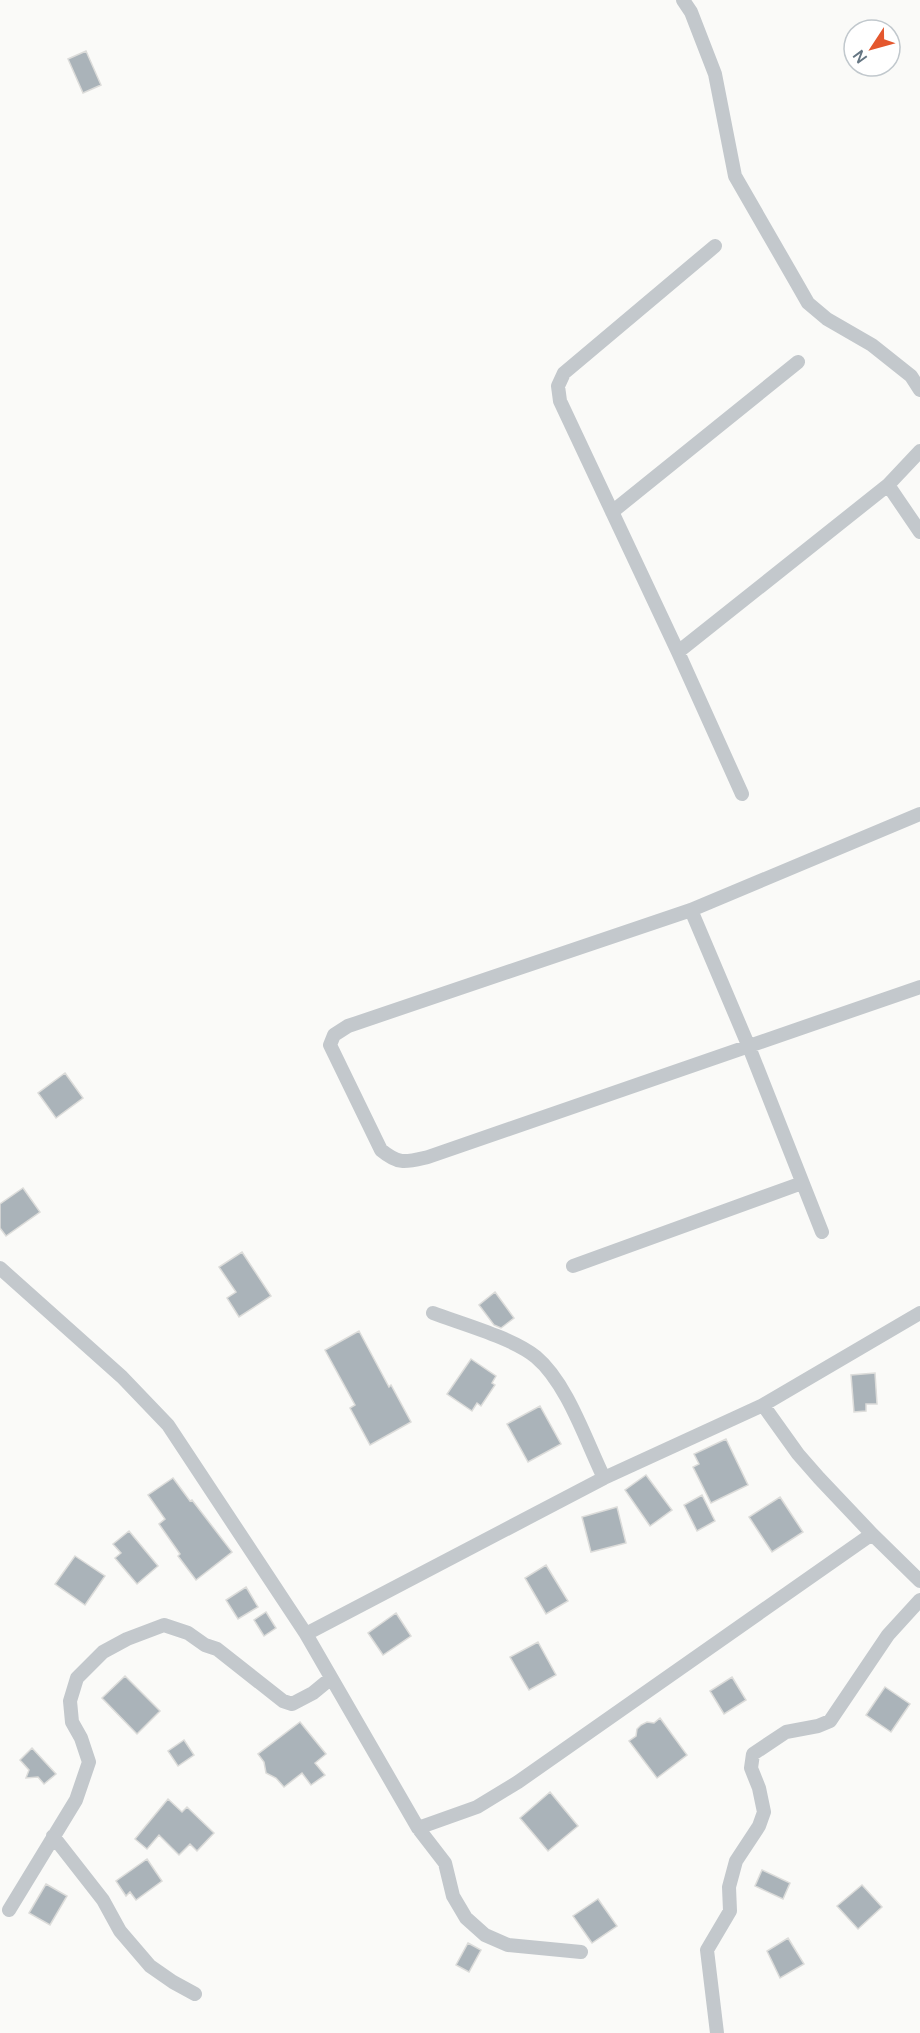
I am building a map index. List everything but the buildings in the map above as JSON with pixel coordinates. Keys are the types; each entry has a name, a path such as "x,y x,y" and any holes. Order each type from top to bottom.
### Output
{"street":[{"path":"683,0 691,12 716,74 735,176 808,303 821,314 872,345 911,376 920,390"},
{"path":"715,246 564,373 558,386 560,401 742,794"},
{"path":"612,512 798,362"},
{"path":"678,652 888,485 920,451"},
{"path":"888,485 920,531"},
{"path":"920,814 691,910 348,1026 334,1035 330,1046 381,1150 392,1159 403,1162 428,1157 920,987"},
{"path":"691,910 749,1047 822,1232"},
{"path":"573,1266 802,1183"},
{"path":"0,1268 122,1377 168,1425 306,1634 418,1828 445,1863 453,1896 466,1918 484,1935 508,1945 581,1952"},
{"path":"433,1313 518,1345 536,1357 562,1389 604,1478"},
{"path":"306,1634 604,1478 763,1405 920,1313"},
{"path":"763,1405 798,1454 872,1534 920,1581"},
{"path":"418,1828 477,1807 518,1782 872,1534"},
{"path":"717,2033 707,1950 730,1911 729,1887 736,1861 759,1826 764,1812 759,1788 751,1768 753,1754 786,1732 830,1720 888,1635 920,1600"},
{"path":"9,1910 76,1800 89,1762 81,1738 72,1722 70,1701 77,1678 103,1652 127,1639 164,1625 188,1633 217,1649 283,1701 292,1704 313,1692 330,1678"},
{"path":"53,1836 103,1900 120,1931 150,1966 172,1982 195,1994"}]}
